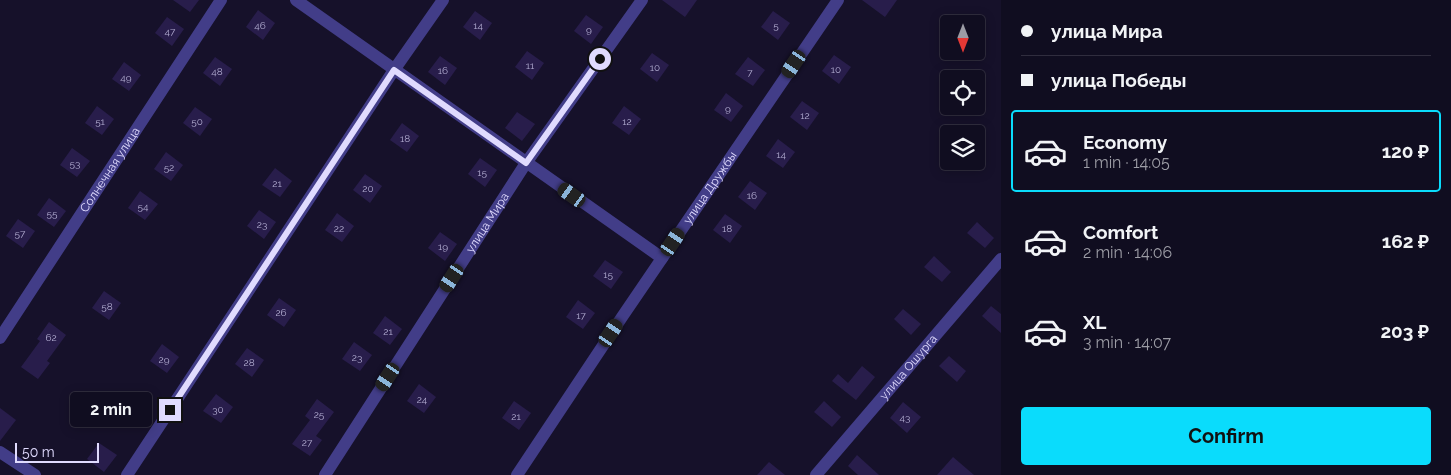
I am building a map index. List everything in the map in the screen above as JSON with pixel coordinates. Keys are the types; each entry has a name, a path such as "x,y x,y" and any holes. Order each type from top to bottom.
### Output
{"street":[{"name":"Солнечная улица","path":"0,338 220,0"},
{"path":"296,0 662,258"},
{"path":"127,475 442,0"},
{"name":"улица Мира","path":"325,475 526,163 642,0"},
{"name":"улица Дружбы","path":"517,475 838,0"},
{"name":"улица Ошурга","path":"816,475 1001,259"},
{"path":"0,452 35,475"}],"building":[{"path":"173,0 199,0 190,12"},
{"path":"662,0 697,0 685,17"},
{"path":"862,0 897,0 885,17"},
{"path":"258,10 275,23 263,40 246,27"},
{"path":"475,11 492,23 480,40 463,27"},
{"path":"773,11 790,23 778,40 761,27"},
{"path":"586,15 603,27 591,44 574,31"},
{"path":"167,17 184,29 172,46 155,33"},
{"path":"527,51 544,63 532,80 515,67"},
{"path":"652,53 669,65 657,82 640,69"},
{"path":"834,55 851,67 839,84 822,71"},
{"path":"440,56 457,68 445,85 428,72"},
{"path":"215,57 232,69 220,86 203,73"},
{"path":"748,57 765,70 753,86 735,74"},
{"path":"124,62 141,75 129,91 112,79"},
{"path":"726,93 743,106 731,122 714,110"},
{"path":"802,101 819,113 807,130 790,117"},
{"path":"97,106 114,119 102,135 85,123"},
{"path":"624,106 641,119 629,135 612,123"},
{"path":"195,107 212,119 200,136 183,123"},
{"path":"517,112 535,124 522,141 505,128"},
{"path":"402,123 419,136 407,152 390,140"},
{"path":"778,139 795,152 783,168 766,156"},
{"path":"72,148 90,161 77,177 60,165"},
{"path":"166,152 183,165 171,181 154,169"},
{"path":"480,158 497,170 485,187 468,174"},
{"path":"275,168 292,181 280,197 262,185"},
{"path":"365,174 382,186 370,203 353,190"},
{"path":"750,181 767,193 755,210 738,197"},
{"path":"140,191 158,204 145,220 128,208"},
{"path":"49,198 66,211 54,227 37,215"},
{"path":"259,210 276,222 264,239 247,226"},
{"path":"337,213 354,226 342,242 325,230"},
{"path":"725,214 742,226 730,243 713,230"},
{"path":"18,219 35,231 23,248 6,236"},
{"path":"977,222 994,238 985,248 967,233"},
{"path":"440,232 457,244 445,261 428,248"},
{"path":"934,256 951,272 942,282 924,267"},
{"path":"605,260 623,272 611,289 593,276"},
{"path":"104,291 121,303 109,320 92,308"},
{"path":"279,298 296,310 284,327 267,315"},
{"path":"578,300 595,313 583,329 566,317"},
{"path":"991,306 1001,314 1001,333 982,316"},
{"path":"903,309 921,324 911,335 894,319"},
{"path":"385,316 402,329 390,345 373,333"},
{"path":"49,322 66,335 47,361 50,363 38,379 21,367 40,341 37,339"},
{"path":"354,342 372,355 360,371 342,359"},
{"path":"162,344 179,357 167,373 150,361"},
{"path":"247,348 264,360 252,377 235,364"},
{"path":"949,356 966,371 957,382 939,366"},
{"path":"862,366 875,377 856,400 832,381 838,374 848,383"},
{"path":"419,384 436,397 424,413 407,401"},
{"path":"216,394 233,407 221,423 203,411"},
{"path":"317,399 334,412 316,436 322,440 310,456 292,444 310,420 305,416"},
{"path":"514,401 531,413 519,430 502,418"},
{"path":"824,401 841,417 832,427 814,412"},
{"path":"903,402 921,417 907,433 890,418"},
{"path":"0,408 16,420 0,441"},
{"path":"99,443 117,455 104,472 87,459"},
{"path":"857,455 879,475 858,475 848,466"},
{"path":"953,457 974,475 937,475"},
{"path":"769,462 785,475 757,475"}],"route":[{"path":"170,410 394,70 526,163 600,59"}]}
